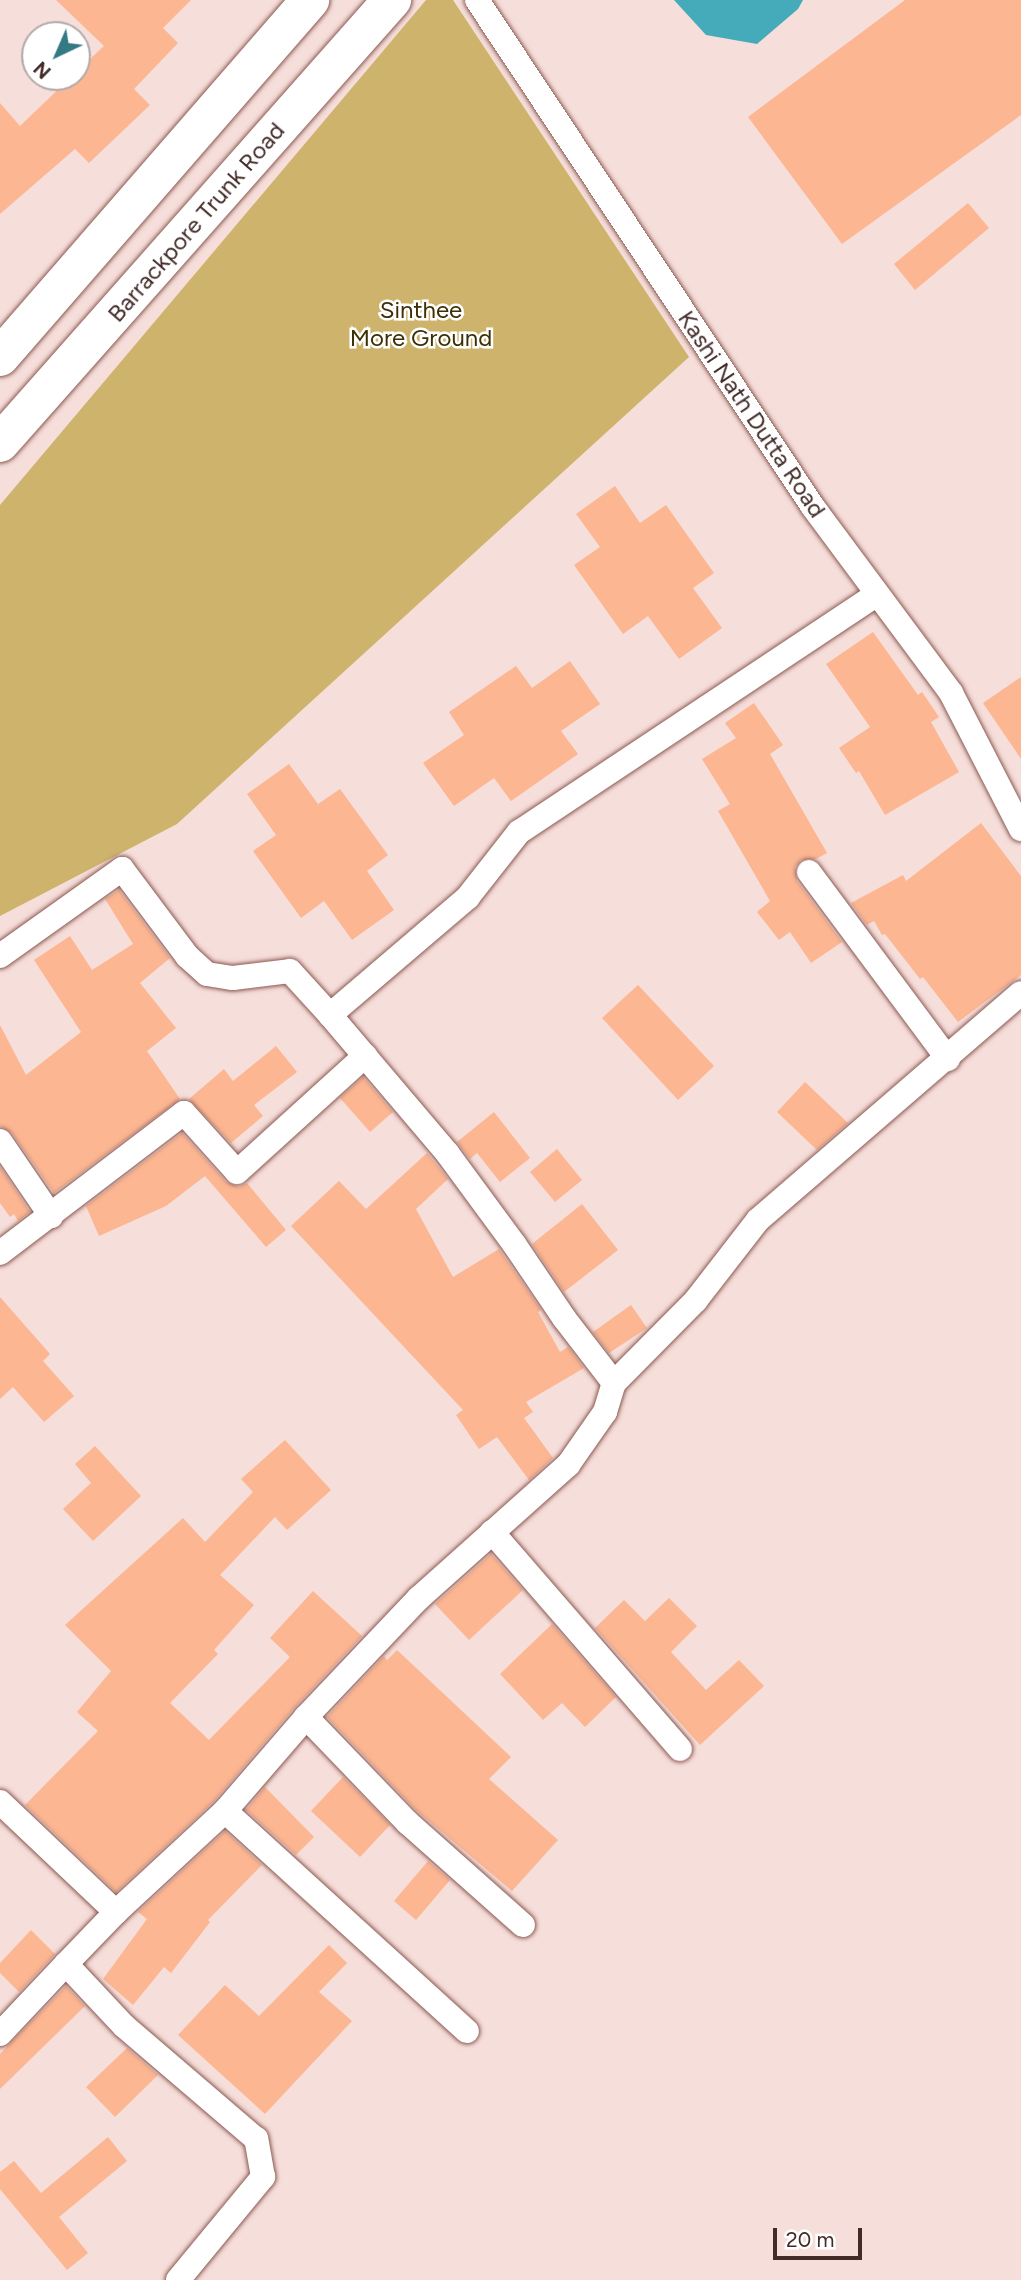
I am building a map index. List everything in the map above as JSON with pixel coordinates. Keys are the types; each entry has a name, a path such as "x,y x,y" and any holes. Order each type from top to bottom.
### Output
{"main road":[{"path":"0,357 310,0"},
{"name":"Barrackpore Trunk Road","path":"0,443 392,0"}],"street":[{"name":"Kashi Nath Dutta Road","path":"477,0 813,507 951,693 1021,829"},
{"path":"330,1014 468,897 519,832 877,594"},
{"path":"0,957 122,869 187,956 208,974 233,978 290,971 330,1014 448,1154 564,1318 614,1383"},
{"path":"809,872 948,1059"},
{"path":"0,2034 116,1912 225,1811 306,1717 419,1598 568,1465 605,1412 614,1383 696,1300 758,1220 948,1059 1021,993"},
{"path":"0,1253 184,1113 237,1172 365,1056"},
{"path":"0,1141 51,1216"},
{"path":"492,1532 680,1749"},
{"path":"306,1717 407,1822 523,1924"},
{"path":"0,1802 116,1912"},
{"path":"225,1811 467,2031"},
{"path":"66,1964 124,2026 256,2139 263,2177 178,2280"}],"green space":[{"name":"Sinthee More Ground","path":"426,0 453,0 689,357 177,824 0,916 0,505"}],"water":[{"path":"674,0 803,0 798,9 757,44 706,35"}],"building":[{"path":"56,0 191,0 163,28 178,43 134,89 150,105 89,163 75,149 0,214 0,103 20,126 56,91 91,91 91,58 104,46 91,34 91,21 78,21"},
{"path":"905,0 1021,0 1021,115 842,244 748,117"},
{"path":"968,203 989,228 915,290 894,264"},
{"path":"615,486 640,523 666,505 714,573 693,588 722,628 679,659 648,616 623,634 574,565 600,547 576,514"},
{"path":"873,632 918,695 922,692 939,717 931,722 959,772 885,815 859,771 856,773 839,748 870,727 826,664"},
{"path":"570,661 600,704 561,731 578,754 511,801 494,778 454,806 423,763 464,735 449,712 516,666 532,688"},
{"path":"1021,677 1021,759 983,703"},
{"path":"754,703 783,745 770,754 827,853 816,859 801,860 795,867 797,881 842,942 811,963 790,932 779,940 757,912 770,901 718,811 730,804 702,759 736,738 725,723"},
{"path":"289,764 318,804 340,789 388,855 367,871 394,910 352,940 324,901 301,918 253,851 276,835 247,794"},
{"path":"981,823 1021,876 1021,975 958,1022 923,977 920,979 885,934 882,935 874,921 867,925 851,903 903,875 906,881"},
{"path":"119,890 170,958 140,983 176,1028 147,1051 180,1099 54,1193 12,1133 0,1126 0,1025 26,1075 81,1032 34,960 70,936 92,970 133,944 105,899"},
{"path":"638,985 714,1066 678,1100 602,1018"},
{"path":"276,1046 297,1072 254,1105 263,1116 231,1143 189,1099 224,1069 233,1081"},
{"path":"363,1077 393,1112 370,1132 340,1098"},
{"path":"805,1082 848,1123 817,1150 777,1112"},
{"path":"494,1112 530,1158 500,1182 477,1153 470,1159 457,1142"},
{"path":"182,1133 226,1182 239,1187 247,1183 286,1230 266,1247 205,1176 166,1206 99,1236 86,1206"},
{"path":"557,1149 582,1180 555,1202 530,1172"},
{"path":"427,1153 448,1179 416,1209 453,1277 499,1249 541,1310 538,1312 560,1352 568,1347 584,1368 526,1402 533,1412 524,1418 553,1458 529,1480 497,1437 479,1449 456,1415 463,1410 291,1226 339,1181 366,1209"},
{"path":"0,1167 30,1212 18,1221 14,1214 10,1217 0,1203"},
{"path":"582,1204 618,1250 564,1292 532,1244"},
{"path":"0,1297 50,1354 43,1361 74,1396 44,1422 13,1387 0,1399"},
{"path":"631,1305 647,1328 609,1353 593,1332"},
{"path":"285,1440 331,1490 287,1530 275,1517 220,1575 254,1605 214,1650 218,1654 170,1703 209,1740 290,1657 270,1638 313,1591 362,1636 295,1707 214,1801 116,1892 25,1805 98,1731 77,1712 111,1671 65,1625 183,1518 205,1542 253,1492 241,1479"},
{"path":"95,1446 141,1496 93,1541 63,1509 91,1483 75,1464"},
{"path":"491,1554 523,1590 469,1640 435,1604"},
{"path":"669,1598 697,1626 671,1652 706,1690 739,1660 764,1686 700,1745 595,1628 624,1600 645,1621"},
{"path":"552,1624 616,1697 585,1727 562,1703 543,1720 500,1674"},
{"path":"397,1650 511,1757 489,1779 558,1840 512,1891 417,1811 327,1717 384,1656 387,1660"},
{"path":"343,1777 390,1825 360,1857 311,1811"},
{"path":"265,1787 314,1837 296,1855 246,1810"},
{"path":"225,1831 262,1865 208,1920 210,1922 171,1973 164,1967 133,2005 103,1979 147,1919 138,1912"},
{"path":"428,1861 450,1880 416,1920 394,1901"},
{"path":"31,1930 55,1954 19,1992 0,1973 0,1963"},
{"path":"329,1945 347,1963 319,1992 352,2021 265,2114 178,2035 225,1985 259,2016"},
{"path":"66,1986 85,2006 0,2089 0,2054"},
{"path":"127,2048 158,2075 115,2117 86,2087"},
{"path":"108,2137 127,2161 59,2217 88,2253 67,2270 0,2189 0,2172 14,2161 41,2193"}]}
